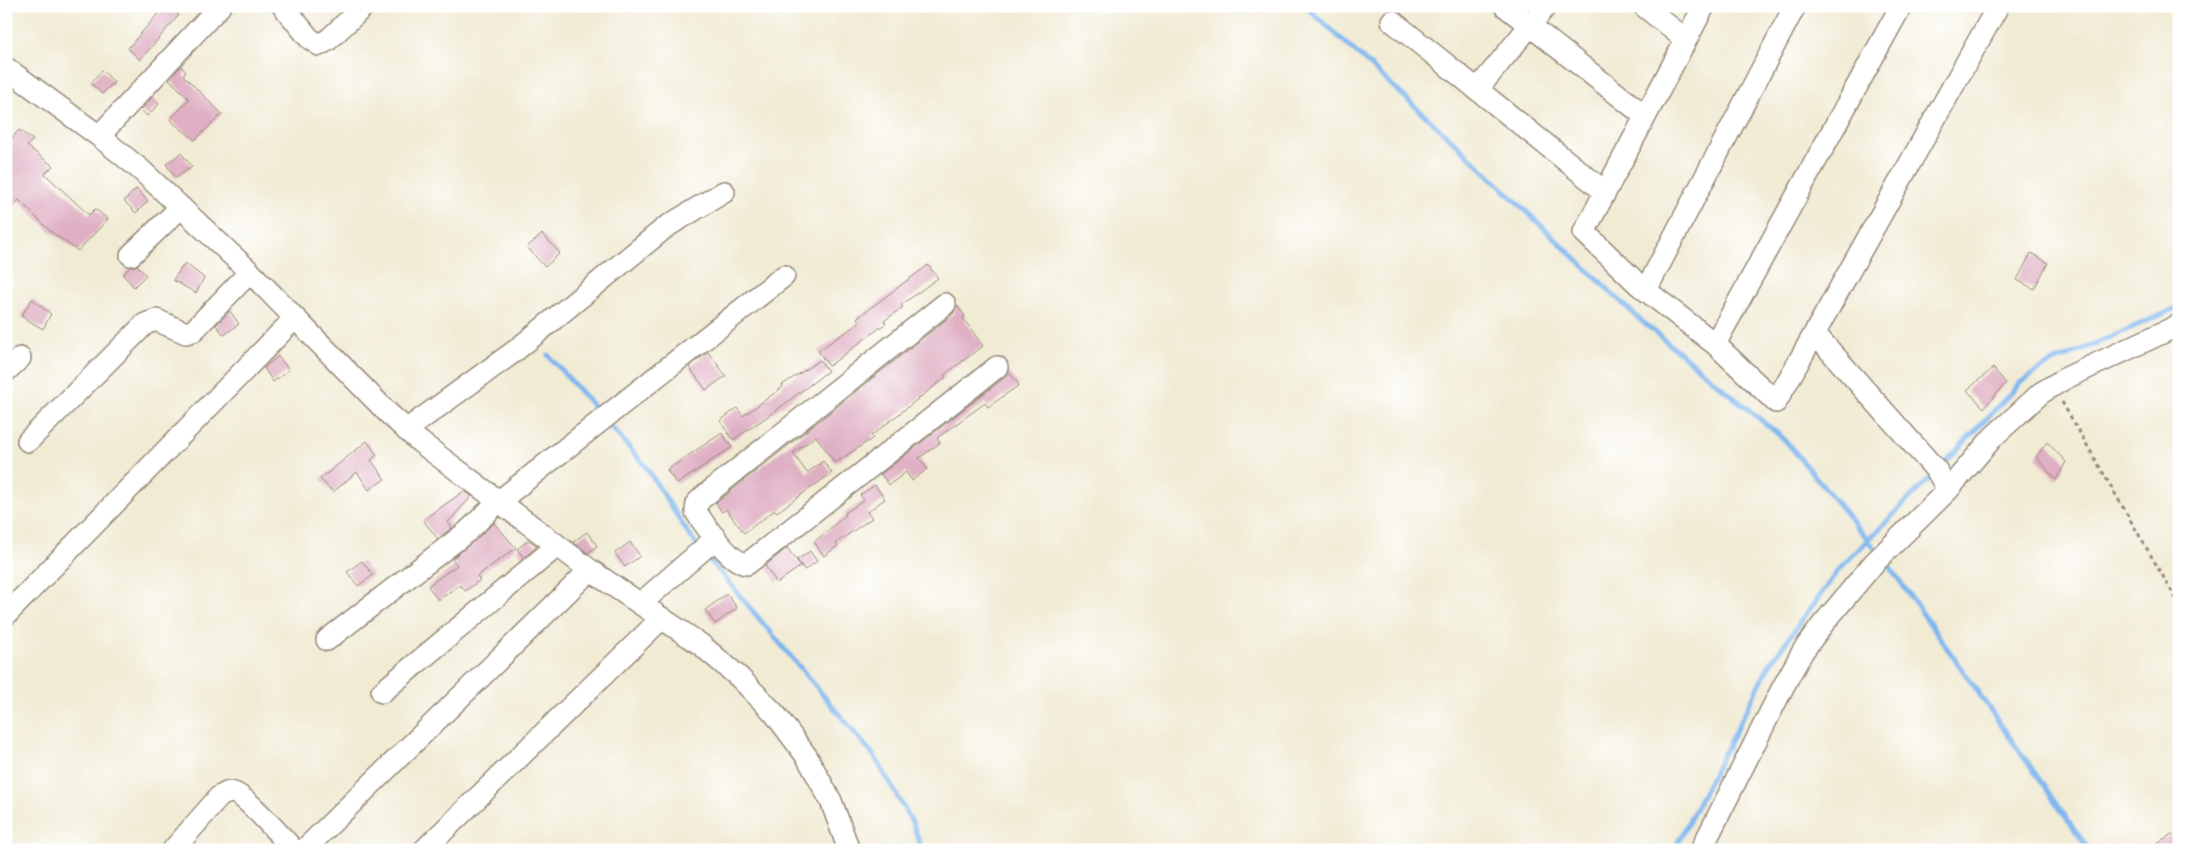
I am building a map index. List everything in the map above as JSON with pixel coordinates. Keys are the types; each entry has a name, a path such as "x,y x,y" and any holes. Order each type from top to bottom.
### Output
{"street":[{"path":"99,136 220,6"},
{"path":"283,6 309,38 319,45 328,40 364,6"},
{"path":"1505,6 1645,116"},
{"path":"1477,90 1546,6"},
{"path":"1644,6 1686,40"},
{"path":"1704,6 1584,232 1646,290 1715,344 1776,402 1816,335 1998,6"},
{"path":"1646,290 1795,6"},
{"path":"1715,344 1901,6"},
{"path":"1392,21 1605,192"},
{"path":"6,68 99,136 181,207 250,272 406,430 557,546 700,644 740,678 775,714 806,757 831,801 849,850"},
{"path":"406,430 515,351 666,227 724,192"},
{"path":"131,255 181,207"},
{"path":"28,441 145,324 156,320 186,333 193,331 250,272"},
{"path":"327,640 468,531 498,502 784,276"},
{"path":"945,304 697,503 696,512 716,538 735,560 747,564 997,367"},
{"path":"6,614 295,318"},
{"path":"1701,850 1783,686 1803,651 1823,624 1881,557 1948,490 1993,437 2019,412 2053,386 2179,325"},
{"path":"1816,335 1937,471 1948,490"},
{"path":"640,604 716,538"},
{"path":"382,692 557,546"},
{"path":"304,850 590,570"},
{"path":"424,850 662,618"},
{"path":"173,850 219,797 226,792 234,792 244,799 294,850"}],"path":[{"path":"2053,386 2179,604"}],"building":[{"path":"165,6 170,6 179,15 140,60 128,48"},
{"path":"181,66 186,72 183,75 222,114 195,140 170,120 189,99 169,79"},
{"path":"102,70 114,82 102,94 91,83"},
{"path":"152,97 159,104 147,116 141,110"},
{"path":"19,130 33,140 27,146 53,166 45,174 89,215 95,209 108,219 78,251 50,231 19,200 6,213 6,144"},
{"path":"181,153 192,167 176,178 166,164"},
{"path":"136,189 148,201 136,213 124,201"},
{"path":"542,234 560,253 545,267 527,247"},
{"path":"2031,253 2048,263 2034,289 2017,280"},
{"path":"185,263 204,278 196,293 173,280"},
{"path":"137,265 146,275 134,287 123,275 130,267"},
{"path":"928,265 938,278 901,305 903,307 884,321 886,323 829,366 818,351 860,322 857,318"},
{"path":"32,299 51,314 43,329 21,316"},
{"path":"957,305 965,316 963,318 983,346 944,375 946,377 871,436 873,438 835,463 816,436 793,453 807,473 823,461 832,473 777,512 775,510 744,533 726,509 722,512 716,503 953,314"},
{"path":"230,311 239,324 224,335 216,325"},
{"path":"708,352 726,376 706,390 689,367"},
{"path":"278,356 289,370 273,382 264,368"},
{"path":"820,360 828,371 733,440 720,421 737,408 743,416 783,387 782,385"},
{"path":"1993,368 2006,383 1984,408 1967,390"},
{"path":"1009,372 1019,385 988,407 985,403 937,438 940,443 919,458 927,469 912,481 906,472 889,485 881,474"},
{"path":"722,433 732,447 677,484 667,470"},
{"path":"367,441 377,455 371,460 385,479 369,490 357,472 333,492 320,479"},
{"path":"2047,442 2066,462 2056,480 2036,457"},
{"path":"875,485 885,499 867,512 872,518 836,543 838,546 824,556 814,542 846,515 845,513 864,500 860,495"},
{"path":"464,491 472,496 448,522 452,528 438,539 423,520"},
{"path":"494,523 516,548 477,576 480,580 465,591 460,585 438,600 428,586 457,565 452,559"},
{"path":"587,532 597,546 588,553 573,542"},
{"path":"529,540 537,546 524,558 517,549"},
{"path":"630,542 640,556 625,567 615,553"},
{"path":"787,548 801,566 777,583 765,566"},
{"path":"810,551 817,561 805,570 797,560"},
{"path":"362,561 373,575 358,586 347,572"},
{"path":"727,594 737,608 715,624 705,610"},
{"path":"2179,830 2179,850 2145,850"}],"waterway":[{"path":"1305,6 1455,143 1638,318 1784,439 1878,552"},
{"path":"1941,467 2021,382 2047,365 2179,307"},
{"path":"548,355 601,415"},
{"path":"607,422 646,467 699,547"},
{"path":"1674,850 1770,664 1839,569 1933,475"},
{"path":"705,554 875,757 913,824 922,850"},
{"path":"1885,560 2089,850"}]}
